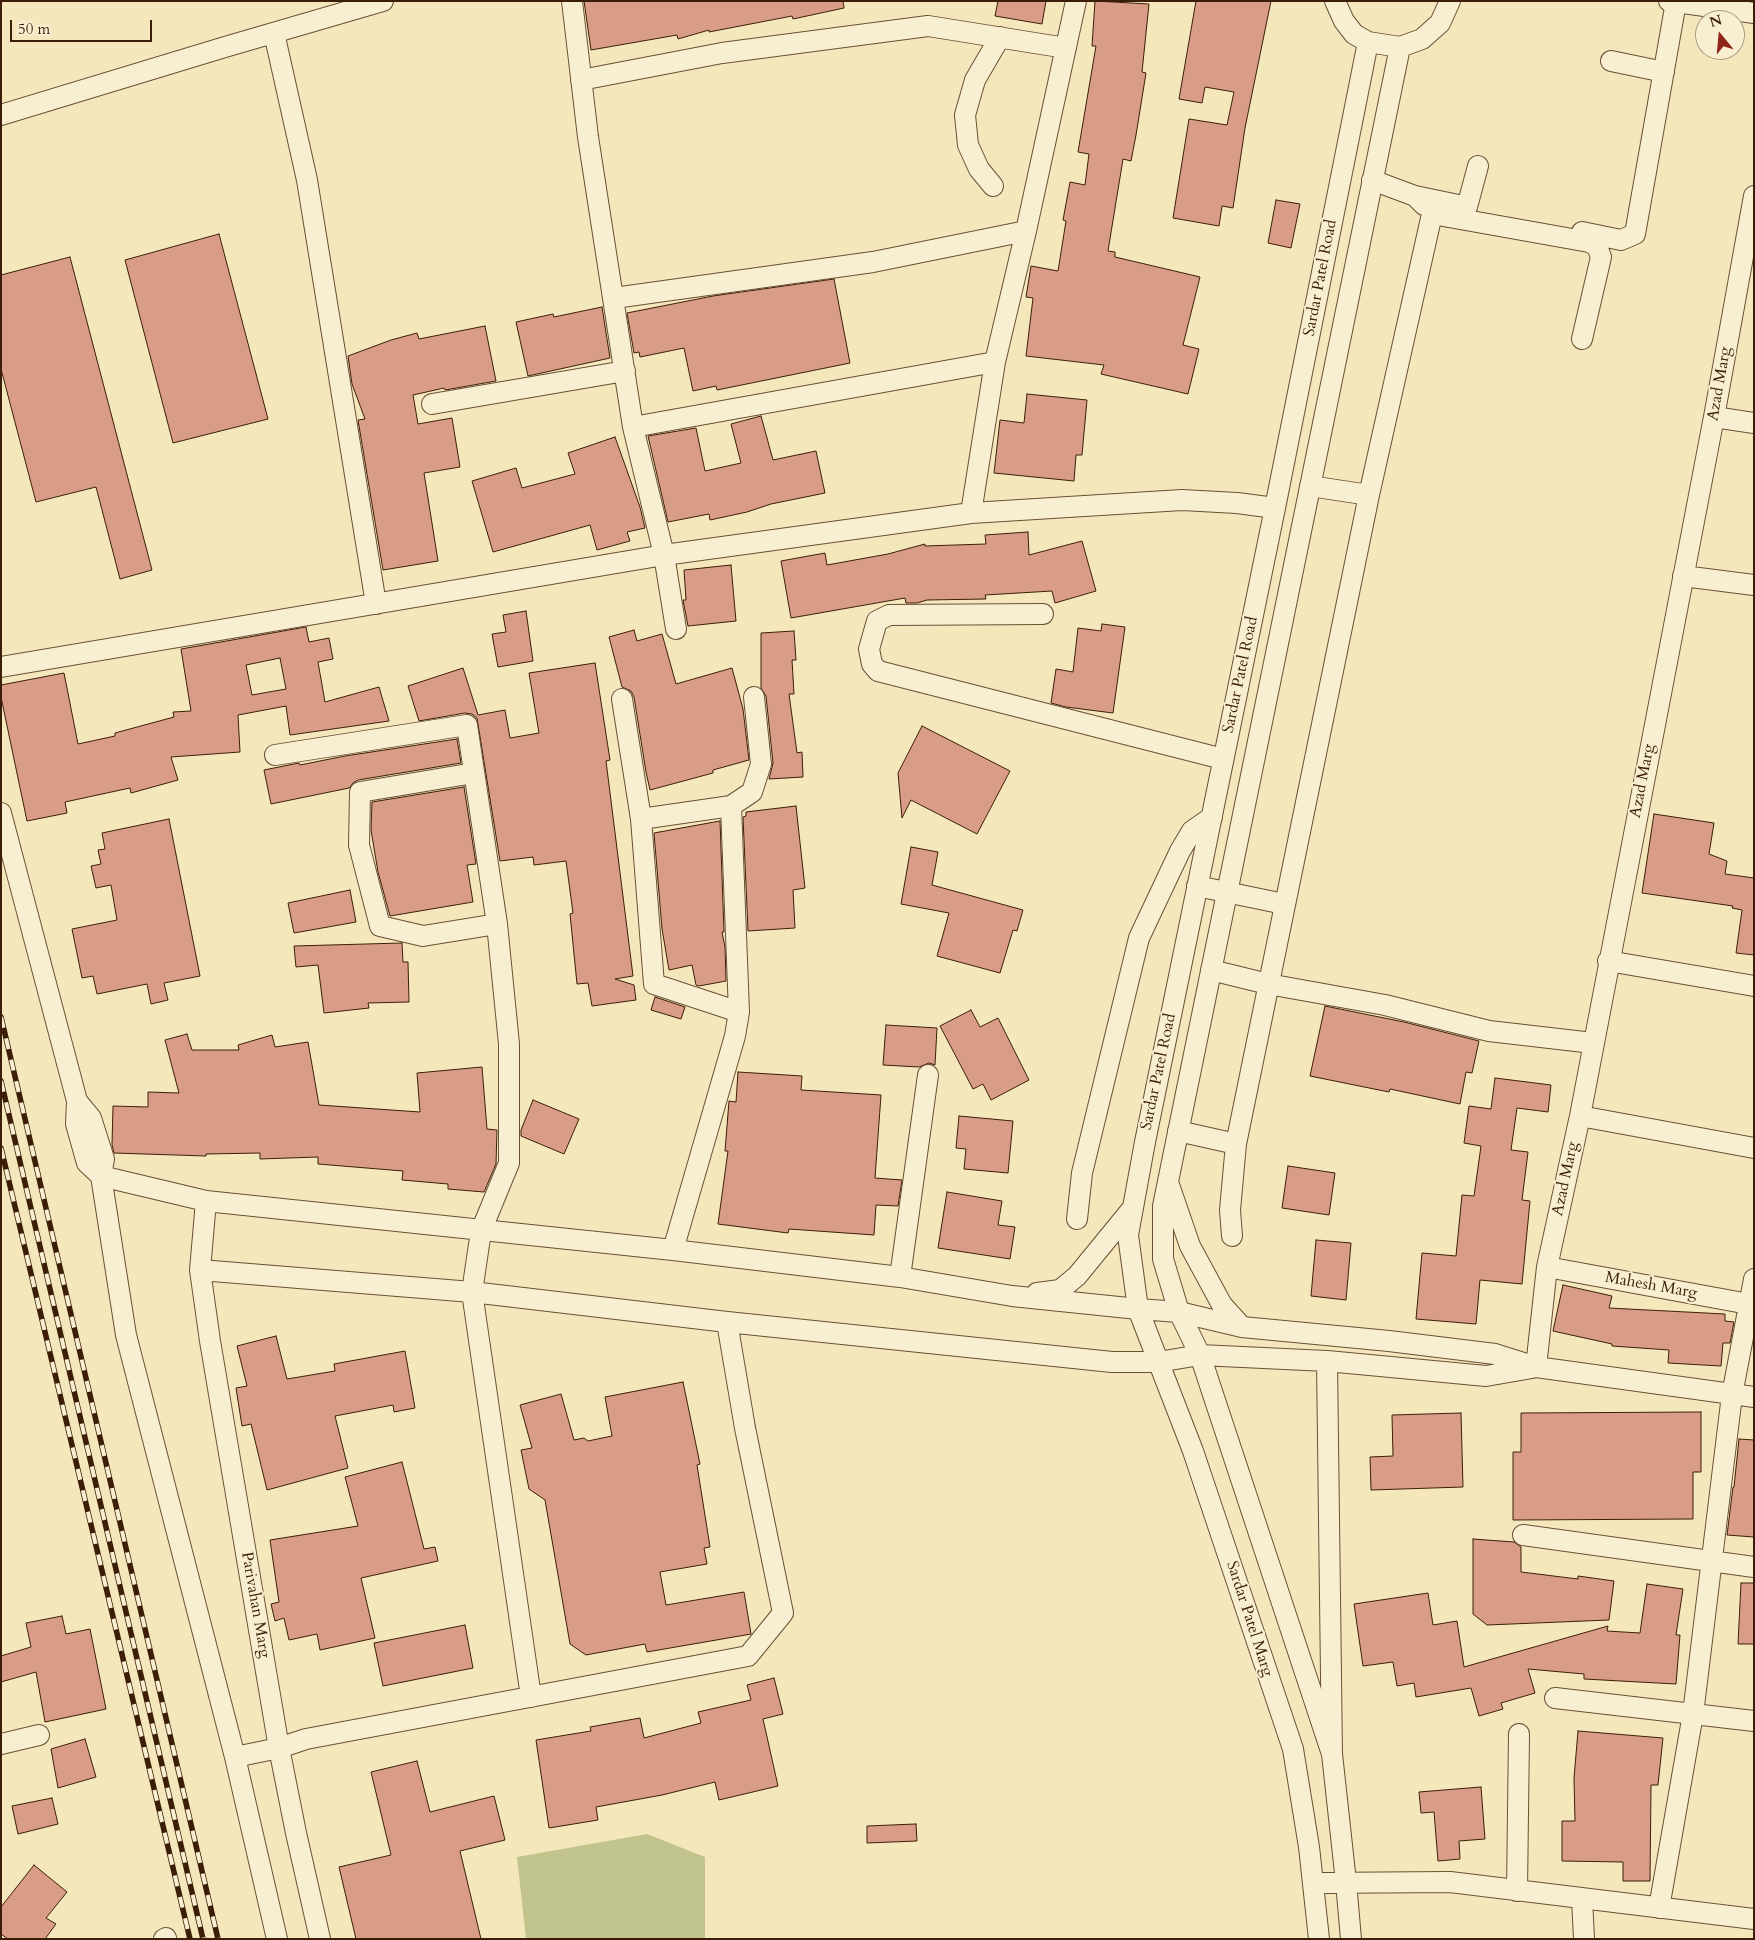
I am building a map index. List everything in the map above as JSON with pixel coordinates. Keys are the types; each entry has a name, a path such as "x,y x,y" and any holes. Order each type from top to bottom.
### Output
{"street":[{"path":"1,115 383,1"},
{"path":"572,1 588,137 633,427 664,555 676,629"},
{"path":"971,513 995,362 1026,231 1076,1"},
{"path":"1335,1 1344,22 1354,34 1368,42 1400,47 1422,39 1440,23 1450,1"},
{"path":"1372,180 1415,196 1605,237 1621,240 1635,234 1664,72 1673,2 1754,12"},
{"path":"581,80 722,53 928,26 1066,48"},
{"path":"274,33 307,180 376,604"},
{"path":"993,186 979,169 968,145 965,115 976,80 1000,38"},
{"name":"Sardar Patel Road","path":"1138,1309 1128,1234 1368,42"},
{"name":"Sardar Patel Road","path":"1332,1754 1200,1355 1179,1312 1163,1259 1163,1206 1400,47"},
{"path":"1611,61 1664,72"},
{"path":"1467,207 1478,166"},
{"path":"1415,196 1432,214 1589,242 1597,246 1601,257 1582,339"},
{"name":"Azad Marg","path":"1536,1367 1547,1267 1580,1116 1682,576 1748,259 1754,196"},
{"path":"1232,1236 1230,1210 1236,1144 1369,495 1432,214"},
{"path":"614,298 873,262 1026,231"},
{"path":"633,427 995,362"},
{"path":"432,404 625,371"},
{"path":"1714,418 1754,423"},
{"path":"1310,486 1369,495"},
{"path":"1,667 664,555 971,513 1182,500 1238,503 1275,508"},
{"path":"1682,576 1754,585"},
{"path":"1043,614 889,615 877,621 869,649 872,664 878,671 1223,759"},
{"path":"641,819 732,806 752,792 760,764 754,698"},
{"path":"622,699 641,819 654,984 739,1012"},
{"path":"276,755 467,725 497,924 509,1044 509,1162 481,1231 472,1292 531,1697"},
{"path":"474,773 360,792 360,845 380,926 422,936 497,924"},
{"path":"673,1250 735,1036 739,1012 732,806"},
{"path":"1,813 77,1101 76,1124 87,1163 101,1176 206,1201 673,1250 900,1277 1012,1296 1179,1312 1242,1326 1389,1340 1495,1354 1536,1367 1754,1397"},
{"path":"1077,1219 1082,1173 1139,938 1180,851 1192,831 1212,817"},
{"path":"1207,840 1237,845"},
{"path":"1197,886 1227,894 1284,904"},
{"path":"1608,961 1754,986"},
{"path":"1211,970 1268,984 1385,1005 1489,1031 1593,1043"},
{"path":"900,1277 928,1075"},
{"path":"1580,1116 1754,1148"},
{"path":"1178,1131 1236,1144"},
{"path":"101,1176 126,1335 235,1756 277,1939"},
{"path":"1168,1182 1190,1246 1222,1305 1242,1326"},
{"name":"Parivahan Marg","path":"206,1201 200,1270 210,1341 279,1748 320,1939"},
{"path":"1012,1296 1060,1290 1077,1276 1133,1208"},
{"name":"Mahesh Marg","path":"1547,1267 1752,1304"},
{"path":"200,1270 472,1292 727,1322 1112,1362 1158,1362 1200,1355 1327,1361 1486,1376 1536,1367"},
{"path":"1659,1908 1693,1714 1732,1395 1752,1304 1754,1280"},
{"name":"Sardar Patel Marg","path":"1138,1309 1193,1451 1293,1749 1309,1847 1319,1939"},
{"path":"235,1756 279,1748 306,1739 748,1656 783,1613 745,1428 727,1322"},
{"path":"1327,1361 1332,1754 1351,1939"},
{"path":"1523,1535 1754,1566"},
{"path":"1555,1698 1754,1721"},
{"path":"1518,1891 1519,1734"},
{"path":"1,1744 39,1735"},
{"path":"1313,1883 1450,1882 1754,1919"},
{"path":"1582,1898 1584,1939"}],"green space":[{"path":"647,1834 705,1857 705,1939 526,1939 517,1857"}],"building":[{"path":"584,1 843,1 844,8 793,19 792,16 709,32 709,30 678,39 677,35 591,50"},
{"path":"998,1 1046,1 1042,24 995,16"},
{"path":"1095,1 1149,4 1142,72 1146,73 1136,135 1131,161 1123,159 1108,251 1115,252 1115,257 1200,277 1183,345 1199,349 1188,394 1101,374 1104,365 1026,356 1033,298 1026,297 1031,266 1058,271 1066,221 1063,220 1070,182 1085,185 1089,154 1078,152 1096,46 1092,46"},
{"path":"1196,1 1271,1 1245,128 1233,208 1222,206 1219,226 1173,218 1189,119 1227,125 1234,92 1205,87 1202,103 1179,99"},
{"path":"1276,200 1300,204 1291,248 1268,243"},
{"path":"219,234 268,419 173,443 125,260"},
{"path":"70,257 152,570 120,579 96,487 36,502 1,369 1,275"},
{"path":"834,279 850,363 717,390 716,386 693,391 684,348 640,357 639,352 634,353 627,313 713,296"},
{"path":"602,307 610,358 528,376 516,322 553,314 554,317"},
{"path":"485,326 496,381 445,390 444,388 413,395 418,424 452,418 460,467 424,473 438,561 383,570 358,420 365,419 352,384 348,356 391,340 417,333 419,339"},
{"path":"1027,394 1087,400 1082,455 1076,455 1074,481 994,473 1000,420 1024,423"},
{"path":"761,416 773,460 816,451 825,493 771,504 747,512 710,520 709,514 668,522 648,436 696,428 705,471 741,463 731,424"},
{"path":"615,437 640,507 645,528 627,532 630,541 597,550 590,525 493,552 472,481 516,468 522,488 575,474 568,453"},
{"path":"1028,532 1029,555 1082,541 1096,591 1055,603 1052,591 985,595 986,599 927,600 917,603 906,603 905,598 791,618 781,561 825,553 827,565 888,554 925,544 925,546 986,544 985,535"},
{"path":"731,565 736,621 688,626 683,600 686,600 684,570"},
{"path":"526,611 533,661 498,667 492,634 506,632 503,615"},
{"path":"1102,624 1125,627 1113,713 1066,707 1051,703 1056,669 1073,672 1078,628 1101,631"},
{"path":"306,627 309,642 329,638 333,659 318,662 325,702 379,687 389,721 290,735 286,706 238,715 240,752 171,757 178,780 131,793 130,788 65,802 67,813 27,821 1,697 1,685 64,673 78,744 115,736 115,733 174,717 173,712 191,711 181,649","holes":["280,658 286,689 252,695 246,665"]},
{"path":"634,630 637,641 662,634 676,684 732,668 743,709 749,760 713,770 713,773 650,790 634,697 631,691 622,687 609,637"},
{"path":"794,631 796,660 792,660 794,694 789,694 797,753 802,752 803,777 769,779 773,763 766,696 761,688 761,633"},
{"path":"595,663 610,760 606,761 633,976 615,979 634,985 636,1000 592,1006 588,983 577,984 570,914 573,913 566,861 534,865 533,857 500,861 477,718 472,714 465,713 419,721 408,686 463,668 478,715 505,710 510,738 539,733 529,673"},
{"path":"922,726 1010,771 977,834 911,800 902,818 898,773"},
{"path":"457,739 461,763 358,780 349,788 271,804 264,770"},
{"path":"464,787 476,864 467,865 473,902 390,916 378,872 371,830 372,802"},
{"path":"796,806 805,888 793,890 795,928 748,931 743,817 746,816 746,812"},
{"path":"1654,814 1714,823 1709,854 1727,861 1725,874 1754,878 1754,955 1736,953 1742,910 1732,908 1733,906 1642,893"},
{"path":"169,819 200,976 164,983 168,1000 151,1004 147,984 97,994 93,976 82,978 72,929 117,920 111,885 96,888 91,866 101,864 98,850 105,849 102,833"},
{"path":"720,821 724,932 722,932 725,947 726,981 699,986 696,985 692,965 669,970 662,929 654,833"},
{"path":"911,847 938,852 932,885 1023,910 1017,931 1013,930 1000,973 937,956 949,913 901,904"},
{"path":"350,890 356,922 294,933 288,903"},
{"path":"402,943 403,962 408,962 409,1002 368,1003 369,1008 324,1013 318,965 296,967 294,946"},
{"path":"655,997 685,1007 681,1019 651,1010"},
{"path":"1325,1006 1404,1022 1479,1041 1472,1073 1466,1072 1460,1104 1390,1089 1389,1092 1310,1076"},
{"path":"971,1010 980,1027 998,1018 1029,1080 991,1100 983,1084 973,1089 940,1026"},
{"path":"886,1025 937,1028 935,1065 929,1063 919,1067 883,1065"},
{"path":"187,1034 192,1050 239,1050 238,1045 272,1035 275,1047 308,1042 319,1105 420,1112 417,1073 482,1067 487,1129 497,1130 496,1164 484,1192 448,1189 448,1184 402,1180 403,1171 318,1164 318,1157 260,1159 260,1153 206,1154 206,1156 114,1153 112,1145 113,1106 148,1107 148,1092 179,1093 165,1040"},
{"path":"738,1072 802,1076 801,1090 881,1095 875,1178 902,1180 898,1206 876,1205 874,1235 789,1229 788,1233 718,1224 728,1151 725,1151 729,1101 736,1102"},
{"path":"1495,1078 1551,1085 1548,1112 1517,1108 1511,1150 1528,1152 1522,1200 1530,1201 1522,1284 1480,1280 1476,1324 1416,1319 1422,1253 1456,1256 1462,1195 1474,1196 1481,1146 1464,1143 1469,1106 1491,1109"},
{"path":"533,1100 579,1119 564,1154 521,1136 521,1130"},
{"path":"959,1116 1013,1121 1008,1173 964,1169 966,1149 956,1148"},
{"path":"1288,1166 1335,1173 1329,1215 1282,1208"},
{"path":"947,1192 1002,1201 998,1225 1015,1227 1010,1259 938,1248"},
{"path":"1316,1240 1351,1243 1346,1300 1311,1296"},
{"path":"1563,1285 1612,1296 1609,1308 1725,1314 1725,1321 1734,1322 1730,1343 1723,1343 1721,1366 1668,1363 1669,1350 1612,1346 1612,1344 1553,1331"},
{"path":"276,1336 287,1379 335,1371 334,1364 405,1351 415,1408 394,1412 393,1405 335,1416 348,1468 267,1490 251,1424 242,1426 236,1388 247,1386 237,1346"},
{"path":"683,1382 700,1464 697,1465 710,1547 704,1548 707,1564 660,1572 666,1605 744,1592 751,1634 647,1652 645,1644 586,1655 570,1644 545,1500 529,1489 521,1450 532,1448 520,1405 561,1394 574,1440 584,1438 588,1441 612,1436 605,1397"},
{"path":"1701,1412 1701,1472 1693,1472 1693,1519 1513,1520 1513,1452 1521,1452 1521,1413"},
{"path":"1461,1413 1463,1487 1371,1490 1370,1457 1393,1456 1392,1415"},
{"path":"1739,1439 1754,1440 1754,1537 1727,1535"},
{"path":"402,1462 424,1549 435,1547 438,1561 361,1578 375,1638 320,1650 317,1634 289,1640 284,1618 275,1621 271,1604 279,1602 270,1540 358,1526 345,1477"},
{"path":"1473,1539 1514,1542 1521,1547 1521,1572 1578,1579 1578,1576 1614,1581 1609,1620 1487,1625 1473,1614"},
{"path":"1741,1583 1754,1583 1754,1644 1738,1644"},
{"path":"1647,1584 1683,1589 1676,1635 1680,1635 1676,1684 1584,1679 1584,1674 1528,1669 1535,1693 1501,1703 1503,1709 1479,1716 1471,1688 1416,1697 1414,1683 1397,1686 1393,1662 1363,1666 1354,1604 1428,1593 1433,1625 1457,1621 1464,1667 1608,1626 1607,1631 1640,1633"},
{"path":"62,1616 66,1634 90,1629 106,1709 45,1722 36,1672 1,1682 1,1656 31,1647 26,1623"},
{"path":"465,1625 473,1668 383,1686 374,1643"},
{"path":"774,1678 783,1714 763,1719 778,1786 719,1800 715,1782 662,1795 596,1807 598,1820 549,1828 536,1740 591,1731 590,1727 640,1718 644,1738 701,1723 698,1712 751,1700 747,1685"},
{"path":"1578,1731 1663,1738 1658,1785 1651,1785 1650,1881 1623,1881 1623,1862 1562,1861 1562,1821 1575,1821 1574,1778"},
{"path":"85,1739 96,1777 58,1788 51,1749"},
{"path":"417,1761 430,1812 494,1796 505,1840 460,1851 481,1939 356,1939 339,1867 391,1855 371,1772"},
{"path":"1481,1787 1485,1839 1459,1841 1460,1859 1438,1861 1434,1812 1421,1813 1419,1792"},
{"path":"52,1798 58,1824 18,1834 12,1806"},
{"path":"916,1824 917,1841 867,1843 867,1826"},
{"path":"34,1865 67,1892 46,1918 56,1924 45,1939 8,1939 1,1934 1,1907"}],"railway":[{"path":"1,1017 218,1939"},
{"path":"1,1081 203,1939"},
{"path":"1,1148 190,1939"}]}
